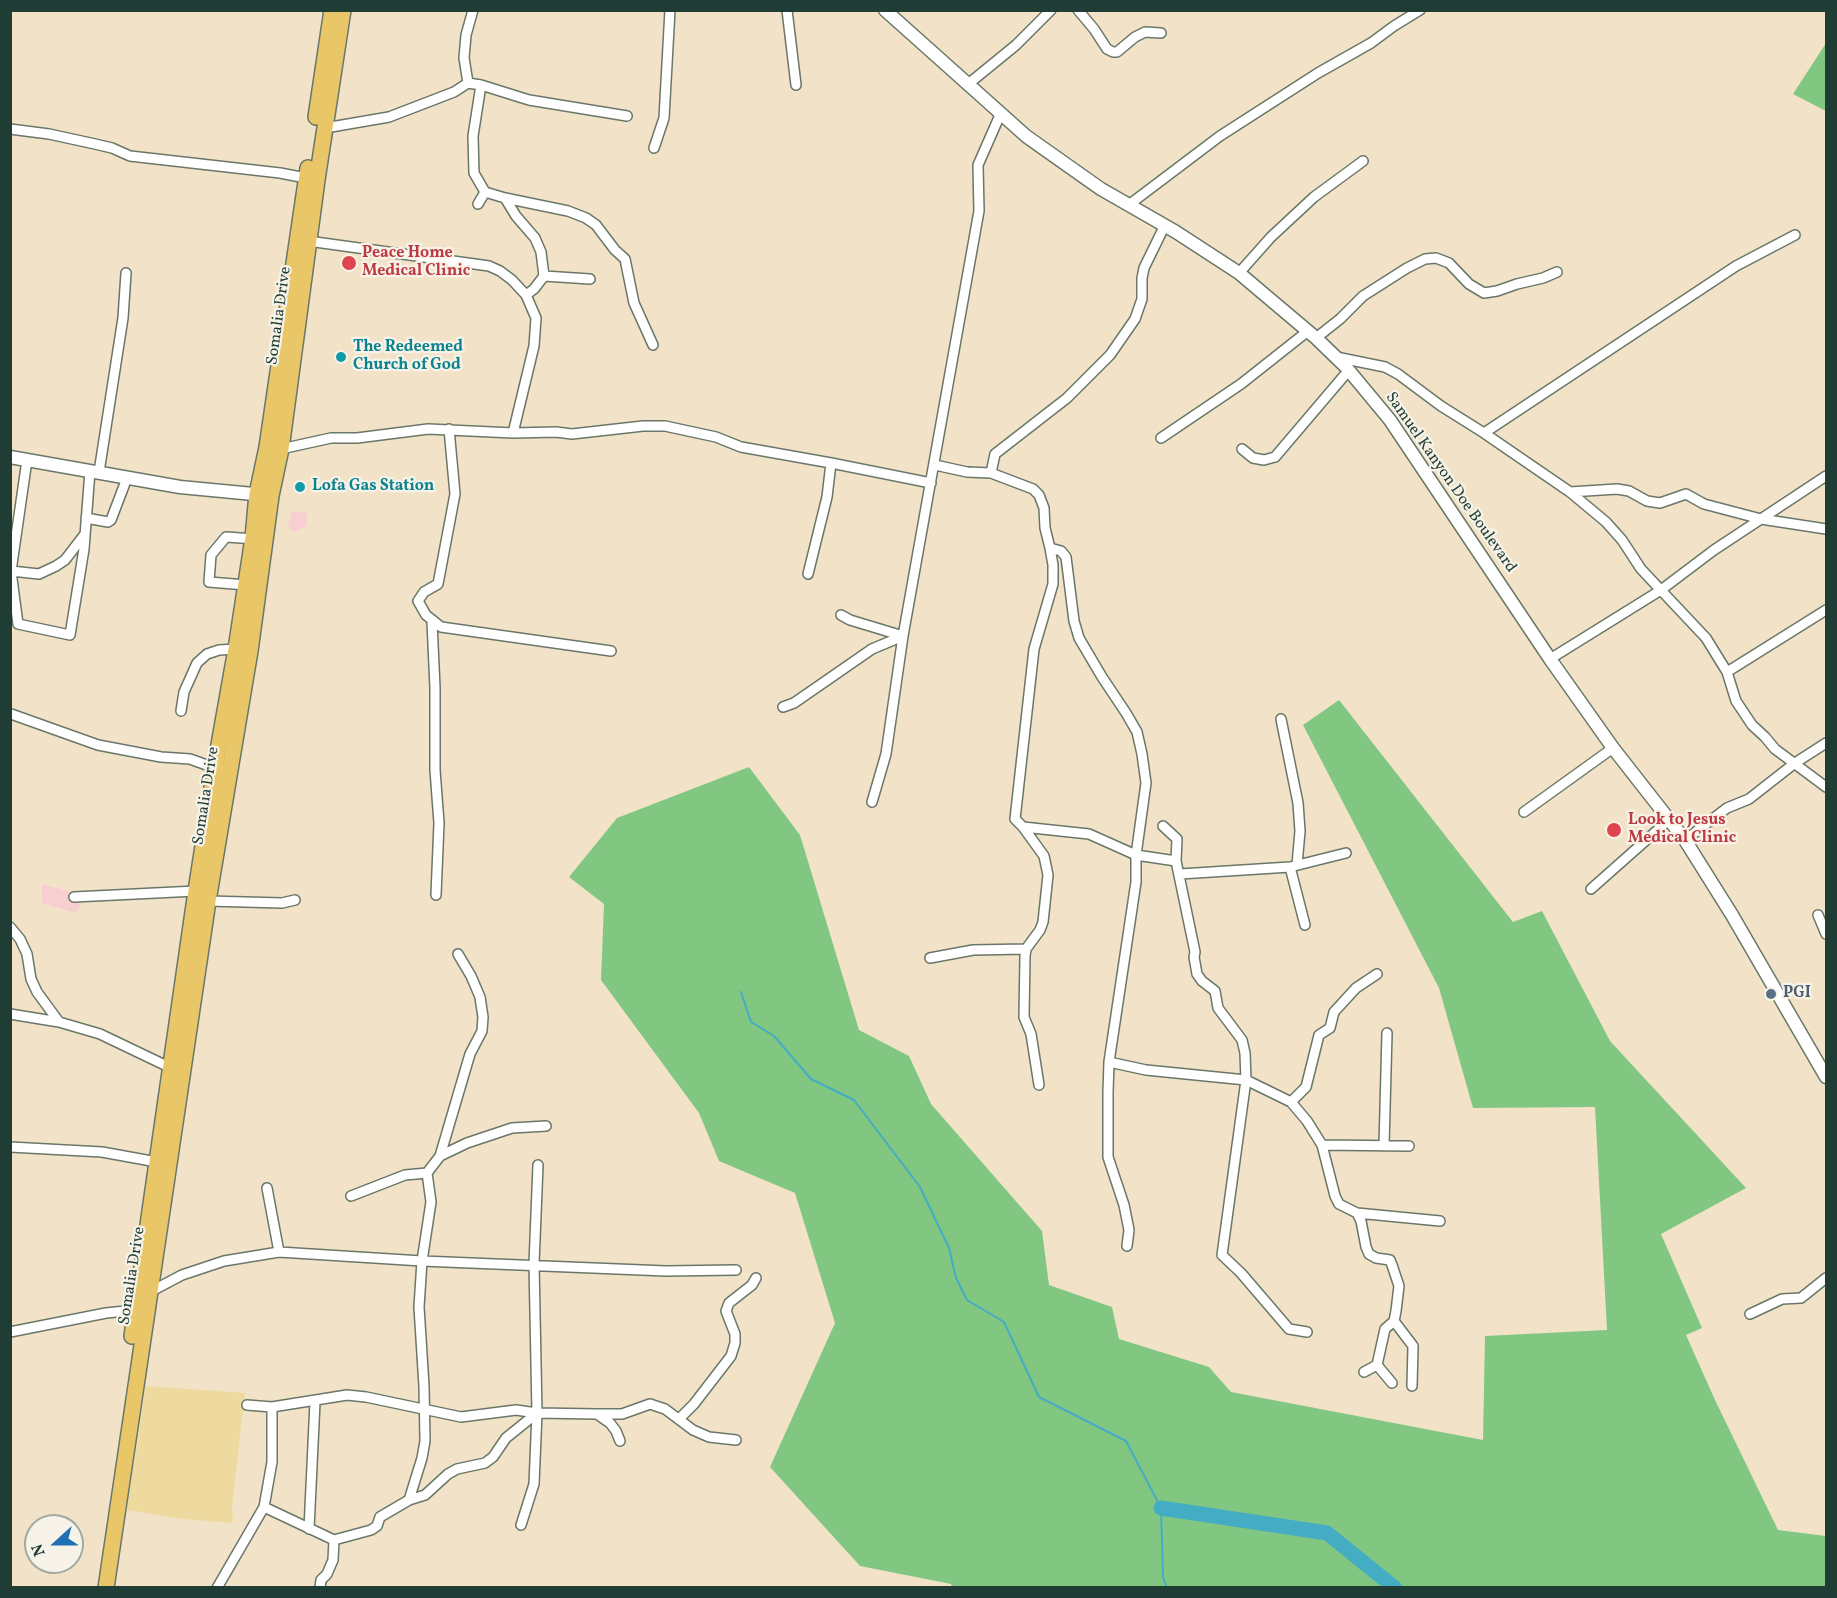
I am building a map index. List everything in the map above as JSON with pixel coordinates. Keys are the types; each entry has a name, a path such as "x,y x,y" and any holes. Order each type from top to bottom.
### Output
{"main road":[{"name":"Somalia Drive","path":"100,1587 135,1310 171,1068 250,651 267,447 312,179 332,10"},
{"name":"Somalia Drive","path":"264,495 281,449 308,241 312,179 325,128 343,10"},
{"name":"Somalia Drive","path":"106,1587 148,1293 169,1169 215,768 246,585 259,539"}],"street":[{"path":"468,83 464,57 466,35 473,10"},
{"path":"654,148 664,118 670,10"},
{"path":"787,10 796,85"},
{"name":"Samuel Kanyon Doe Boulevard","path":"885,10 1000,115 1063,164 1101,189 1165,225 1239,273 1349,370 1390,420 1550,659 1613,748 1685,840 1826,1074"},
{"path":"967,85 1016,45 1051,10"},
{"path":"1078,10 1095,29 1107,49 1113,52 1117,52 1145,32 1161,33"},
{"path":"1130,204 1220,136 1318,73 1371,43 1420,10"},
{"path":"325,128 389,117 454,92 468,83 529,100 627,116"},
{"path":"481,85 473,146 474,173 485,192 568,211 596,225 625,259 634,303 653,345"},
{"path":"872,802 886,754 903,636 979,212 978,165 1000,115"},
{"path":"10,129 49,134 95,144 130,156 269,171 312,179"},
{"path":"1239,273 1271,237 1319,192 1363,161"},
{"path":"478,204 485,192"},
{"path":"505,198 516,216 535,238 541,252 544,276 534,289 526,294"},
{"path":"991,473 995,454 1067,398 1110,355 1135,319 1142,299 1144,268 1165,225"},
{"path":"1484,433 1736,266 1795,236"},
{"path":"308,241 489,266 500,271 526,294 537,318 535,338 513,433"},
{"path":"1161,438 1312,335 1340,319 1363,296 1425,259 1436,258 1449,263 1469,284 1484,292 1497,291 1557,272"},
{"path":"27,460 11,571 18,624 70,635 86,532 86,518 123,318 126,273"},
{"path":"544,276 590,279"},
{"path":"1336,357 1385,367 1570,492 1606,522 1622,540 1641,569 1706,638 1727,672 1736,701 1752,725 1766,737 1775,749 1827,787"},
{"path":"1242,449 1253,458 1264,460 1275,457 1349,370"},
{"path":"281,449 331,438 357,438 428,429 572,434 643,426 665,426 716,436 741,447 931,483"},
{"path":"449,429 454,483 451,522 438,584 424,592 418,601 432,622 441,627 611,651"},
{"path":"10,457 180,487 264,495"},
{"path":"808,574 827,497 831,463"},
{"path":"935,465 967,472 991,473 1033,489 1039,495 1044,508 1045,528 1053,565 1053,584 1034,649 1015,808 1015,819 1044,856 1048,875 1043,922 1026,949 1024,1017 1031,1034 1039,1085"},
{"path":"1550,659 1661,590 1714,550 1827,476"},
{"path":"86,518 108,522 111,520 127,478"},
{"path":"1570,492 1617,489 1647,501 1660,503 1686,494 1704,504 1761,519 1827,529"},
{"path":"11,571 39,574 56,566 71,553 86,532"},
{"path":"246,585 209,582 211,555 226,537 259,539"},
{"path":"1050,548 1060,551 1066,557 1074,621 1079,638 1137,732 1146,783 1136,855 1136,882 1109,1062 1108,1157 1124,1205 1129,1230 1127,1246"},
{"path":"1727,672 1827,610"},
{"path":"841,615 850,620 903,636"},
{"path":"432,622 435,770 440,823 436,895"},
{"path":"783,707 794,703 872,649 903,636"},
{"path":"181,711 184,692 197,663 207,654 219,650 236,650"},
{"path":"11,714 98,745 161,757 190,759 215,768"},
{"path":"1281,719 1298,803 1300,831 1293,866 1305,925"},
{"path":"1685,840 1727,808 1749,799 1795,763 1827,742"},
{"path":"1524,812 1613,748"},
{"path":"1591,889 1670,819"},
{"path":"1163,826 1177,839 1176,861 1195,952 1195,969 1202,981 1215,991 1218,1008 1242,1040 1245,1053 1246,1080 1222,1255 1254,1287 1289,1329 1307,1332"},
{"path":"1023,827 1089,834 1136,855 1176,861"},
{"path":"1180,874 1293,866 1346,853"},
{"path":"74,897 202,896 282,903 294,900"},
{"path":"1818,915 1827,934"},
{"path":"10,927 20,939 27,954 31,979 37,992 59,1022"},
{"path":"930,958 973,950 1026,949"},
{"path":"409,1500 422,1458 425,1410 419,1307 422,1261 431,1202 427,1173 440,1156 470,1054 482,1031 483,1017 480,997 458,954"},
{"path":"1291,1102 1306,1088 1319,1035 1330,1028 1334,1012 1356,988 1377,974"},
{"path":"10,1014 59,1022 100,1035 171,1068"},
{"path":"1384,1146 1387,1033"},
{"path":"1109,1062 1146,1070 1246,1080 1291,1102 1306,1121 1322,1145 1339,1204 1357,1213 1440,1221"},
{"path":"440,1156 467,1143 512,1128 546,1126"},
{"path":"1322,1145 1409,1146"},
{"path":"10,1147 102,1152 157,1162"},
{"path":"521,1525 534,1484 537,1413 534,1264 538,1165"},
{"path":"351,1196 405,1175 427,1173"},
{"path":"267,1188 279,1252"},
{"path":"1357,1213 1369,1254 1376,1258 1390,1260 1399,1286 1394,1321 1384,1329 1377,1365"},
{"path":"148,1293 182,1275 224,1261 279,1252 422,1261 666,1271 736,1270"},
{"path":"679,1419 694,1404 731,1356 735,1334 726,1311 729,1303 752,1285 756,1278"},
{"path":"1750,1314 1782,1299 1801,1298 1827,1278"},
{"path":"10,1332 106,1313 135,1310"},
{"path":"1394,1321 1413,1346 1412,1386"},
{"path":"1364,1372 1377,1365"},
{"path":"1377,1365 1392,1383"},
{"path":"247,1405 272,1407 315,1402 331,1396 347,1395 461,1417 501,1410 537,1413 622,1414 651,1404 665,1408 693,1430 708,1437 736,1440"},
{"path":"309,1529 315,1402"},
{"path":"217,1587 264,1507 272,1462 272,1407"},
{"path":"264,1507 334,1540 371,1530 377,1526 380,1517 409,1500 425,1494 448,1474 458,1469 485,1463 493,1457 506,1438 537,1413"},
{"path":"597,1414 610,1423 620,1441"},
{"path":"320,1587 321,1580 327,1574 333,1560 334,1540"}],"shaded area":[{"path":"292,511 308,513 305,527 294,532 288,527"},
{"path":"42,884 83,895 77,913 42,903"}],"green space":[{"path":"1826,43 1826,111 1793,94"},
{"path":"1339,700 1513,922 1542,911 1610,1041 1746,1188 1661,1234 1702,1328 1686,1335 1778,1530 1826,1536 1826,1587 952,1587 951,1584 860,1566 770,1467 835,1323 795,1193 719,1161 699,1113 601,980 604,904 569,877 617,818 749,767 800,835 859,1030 909,1056 931,1104 1042,1231 1049,1285 1112,1307 1119,1339 1209,1367 1231,1392 1483,1440 1485,1336 1607,1330 1595,1107 1473,1108 1439,988 1303,725"}],"sand":[{"path":"146,1386 245,1393 232,1506 233,1523 182,1519 127,1510"}],"waterway":[{"path":"741,992 751,1022 774,1036 811,1079 854,1100 920,1187 949,1248 956,1278 967,1300 1004,1322 1039,1397 1126,1441 1161,1508 1163,1577 1167,1588"},
{"path":"1161,1508 1327,1533 1395,1588"}],"place":[{"name":"Peace Home Medical Clinic","path":"349,263"},
{"name":"The Redeemed Church of God","path":"341,357"},
{"name":"Lofa Gas Station","path":"300,487"},
{"name":"Look to Jesus Medical Clinic","path":"1614,830"},
{"name":"PGI","path":"1771,994"}]}
